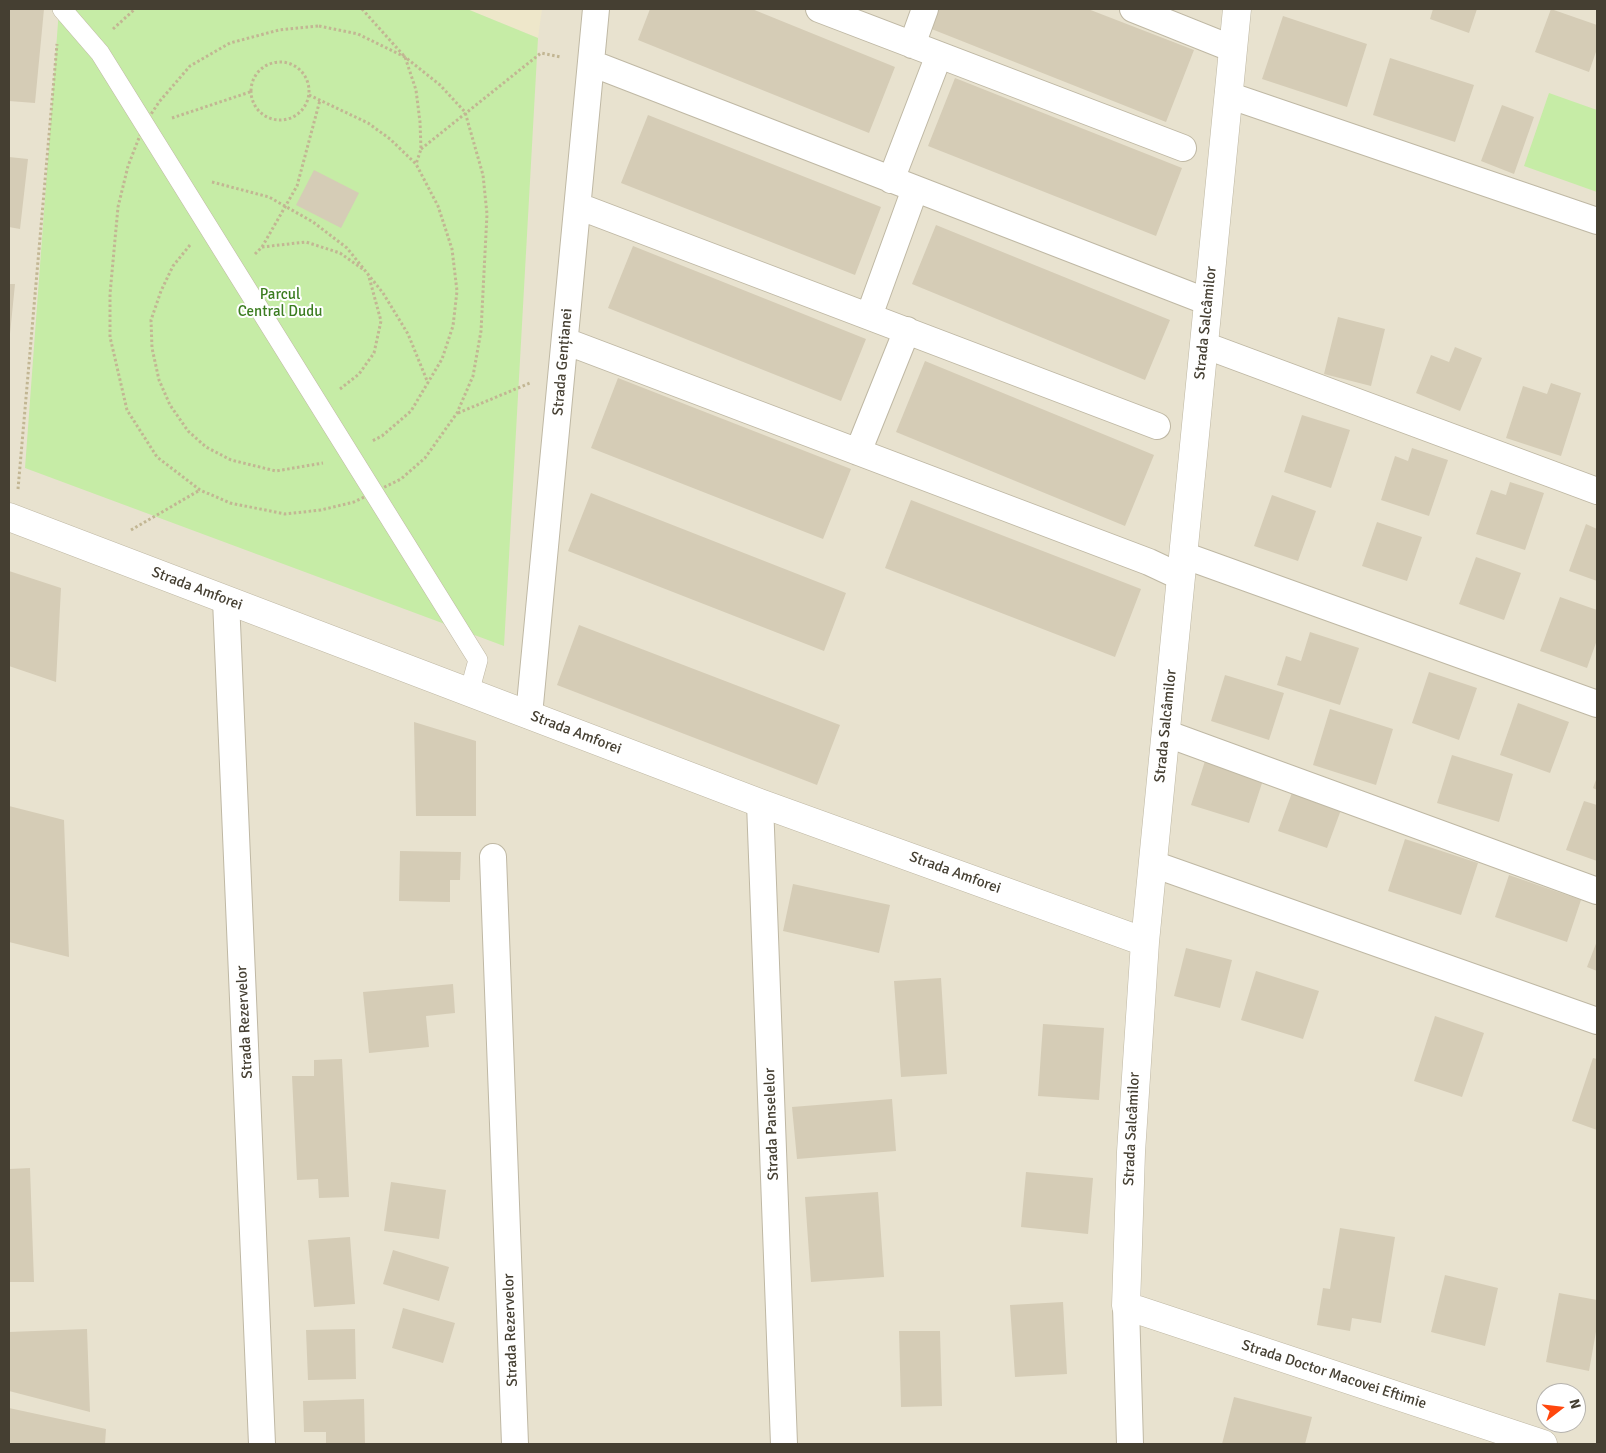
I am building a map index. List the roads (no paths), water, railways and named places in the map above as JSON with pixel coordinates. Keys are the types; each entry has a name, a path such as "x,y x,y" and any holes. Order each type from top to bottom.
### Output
{"street":[{"path":"62,9 100,53 148,124 210,230 478,660 469,692"},
{"name":"Strada Gențianei","path":"530,715 596,9"},
{"path":"818,9 1184,148"},
{"path":"912,45 925,9"},
{"path":"1133,9 1233,49"},
{"name":"Strada Salcâmilor","path":"1130,1444 1126,1306 1131,1152 1145,942 1237,9"},
{"path":"891,180 938,55"},
{"path":"591,63 1208,302"},
{"path":"1228,95 1597,221"},
{"path":"869,316 915,188"},
{"path":"578,206 1156,426"},
{"path":"858,452 907,330"},
{"path":"565,341 1140,559 1182,566 1597,704"},
{"path":"1204,345 1597,491"},
{"name":"Strada Amforei","path":"12,518 760,803 1145,942"},
{"name":"Strada Rezervelor","path":"226,600 262,1444"},
{"path":"1165,733 1597,892"},
{"name":"Strada Panselelor","path":"760,803 784,1444"},
{"name":"Strada Rezervelor","path":"493,857 516,1444"},
{"path":"1153,864 1597,1021"},
{"name":"Strada Doctor Macovei Eftimie","path":"1126,1306 1543,1444"}],"park label":[{"name":"Parcul Central Dudu","path":"280,304"}]}
